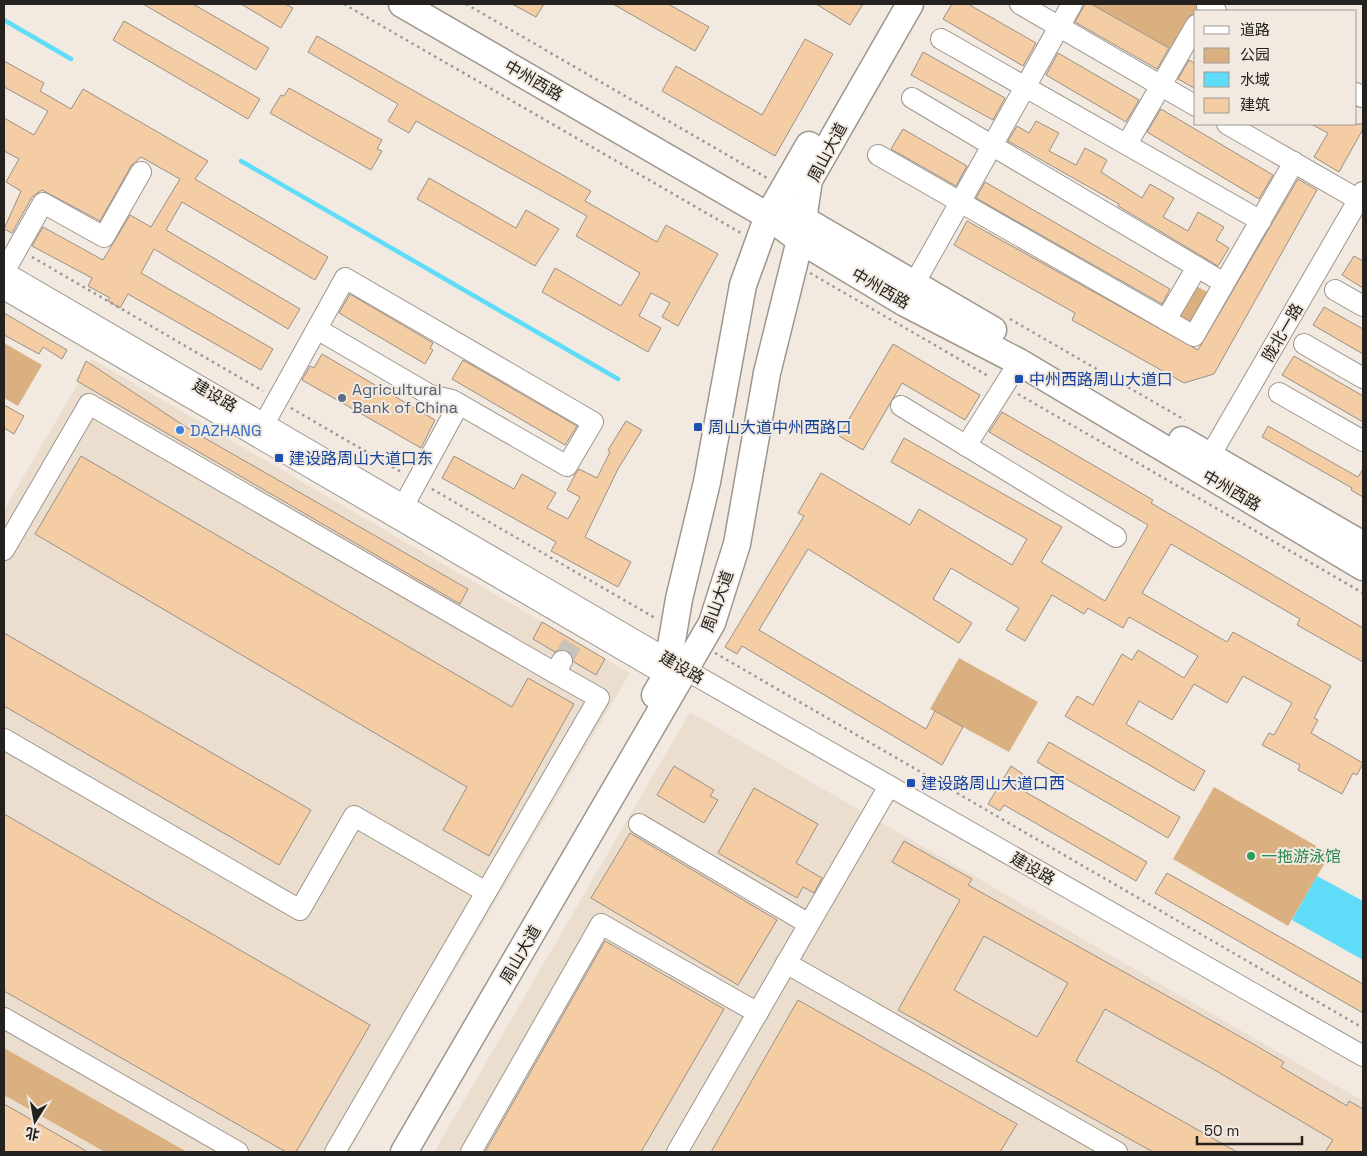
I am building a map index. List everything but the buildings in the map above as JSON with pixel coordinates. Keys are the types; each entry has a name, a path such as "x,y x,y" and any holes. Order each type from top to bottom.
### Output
{"main road":[{"name":"中州西路","path":"402,4 771,209"},
{"name":"中州西路","path":"430,4 771,209 799,241 905,303 1019,362 1205,464 1363,545"},
{"name":"周山大道","path":"404,1152 675,672 679,599 707,482 743,285 771,209 890,4"},
{"name":"周山大道","path":"388,1152 675,672 712,623 737,544 767,373 799,241 809,180 910,4"},
{"name":"中州西路","path":"799,241 914,284 1205,464 1363,567"}],"street":[{"path":"1020,4 1194,105"},
{"path":"914,284 1072,4"},
{"path":"1127,144 1194,28"},
{"path":"941,39 1261,220"},
{"path":"912,98 1224,283"},
{"path":"1229,125 1294,162 1361,196"},
{"path":"878,155 1194,336 1294,162"},
{"path":"4,272 43,203 104,237 141,172"},
{"name":"陇北一路","path":"1205,464 1361,196"},
{"path":"1166,320 1197,267"},
{"name":"建设路","path":"4,272 404,505 583,625"},
{"path":"264,424 345,278 593,422 567,466 452,400 430,395 317,329"},
{"name":"建设路","path":"4,289 583,625 675,672 1363,1056"},
{"path":"1335,290 1363,306"},
{"path":"1304,344 1363,378"},
{"path":"966,446 1019,362"},
{"path":"1279,394 1363,441"},
{"path":"4,550 89,404 559,667 599,698 335,1152"},
{"path":"404,505 459,404"},
{"path":"901,406 1116,537"},
{"path":"4,739 300,910 354,816 486,892"},
{"path":"677,1152 886,791"},
{"name":"建设路","path":"886,791 1363,1070"},
{"path":"639,824 809,924"},
{"path":"471,1152 601,924 758,1013"},
{"path":"786,963 1116,1152"},
{"path":"4,1018 238,1152"}],"path":[{"path":"344,4 758,243"},
{"path":"799,241 1004,386 1363,593"}],"shaded area":[{"path":"92,359 630,673 349,1152 4,1152 4,510"},
{"path":"690,712 1363,1101 1363,1152 434,1152"}],"green space":[{"path":"1091,4 1199,4 1173,50"},
{"path":"1194,285 1211,294 1193,326 1176,317"},
{"path":"4,343 42,365 18,406 4,398"},
{"path":"959,658 1038,702 1009,752 930,709"},
{"name":"一拖游泳馆","path":"1214,787 1330,854 1288,926 1173,859"},
{"path":"4,1048 187,1152 105,1152 4,1095"}],"water":[{"path":"1317,876 1363,901 1363,960 1292,920"}],"waterway":[{"path":"4,20 71,59"},
{"path":"241,161 618,379"}],"tunnel":[{"path":"562,661 576,637"}],"place":[{"name":"中州西路周山大道口","path":"1019,379"},
{"name":"Agricultural Bank of China","path":"342,398"},
{"name":"周山大道中州西路口","path":"698,427"},
{"name":"DAZHANG","path":"180,430"},
{"name":"建设路周山大道口东","path":"279,458"},
{"name":"建设路周山大道口西","path":"911,783"},
{"name":"一拖游泳馆","path":"1251,856"}]}
